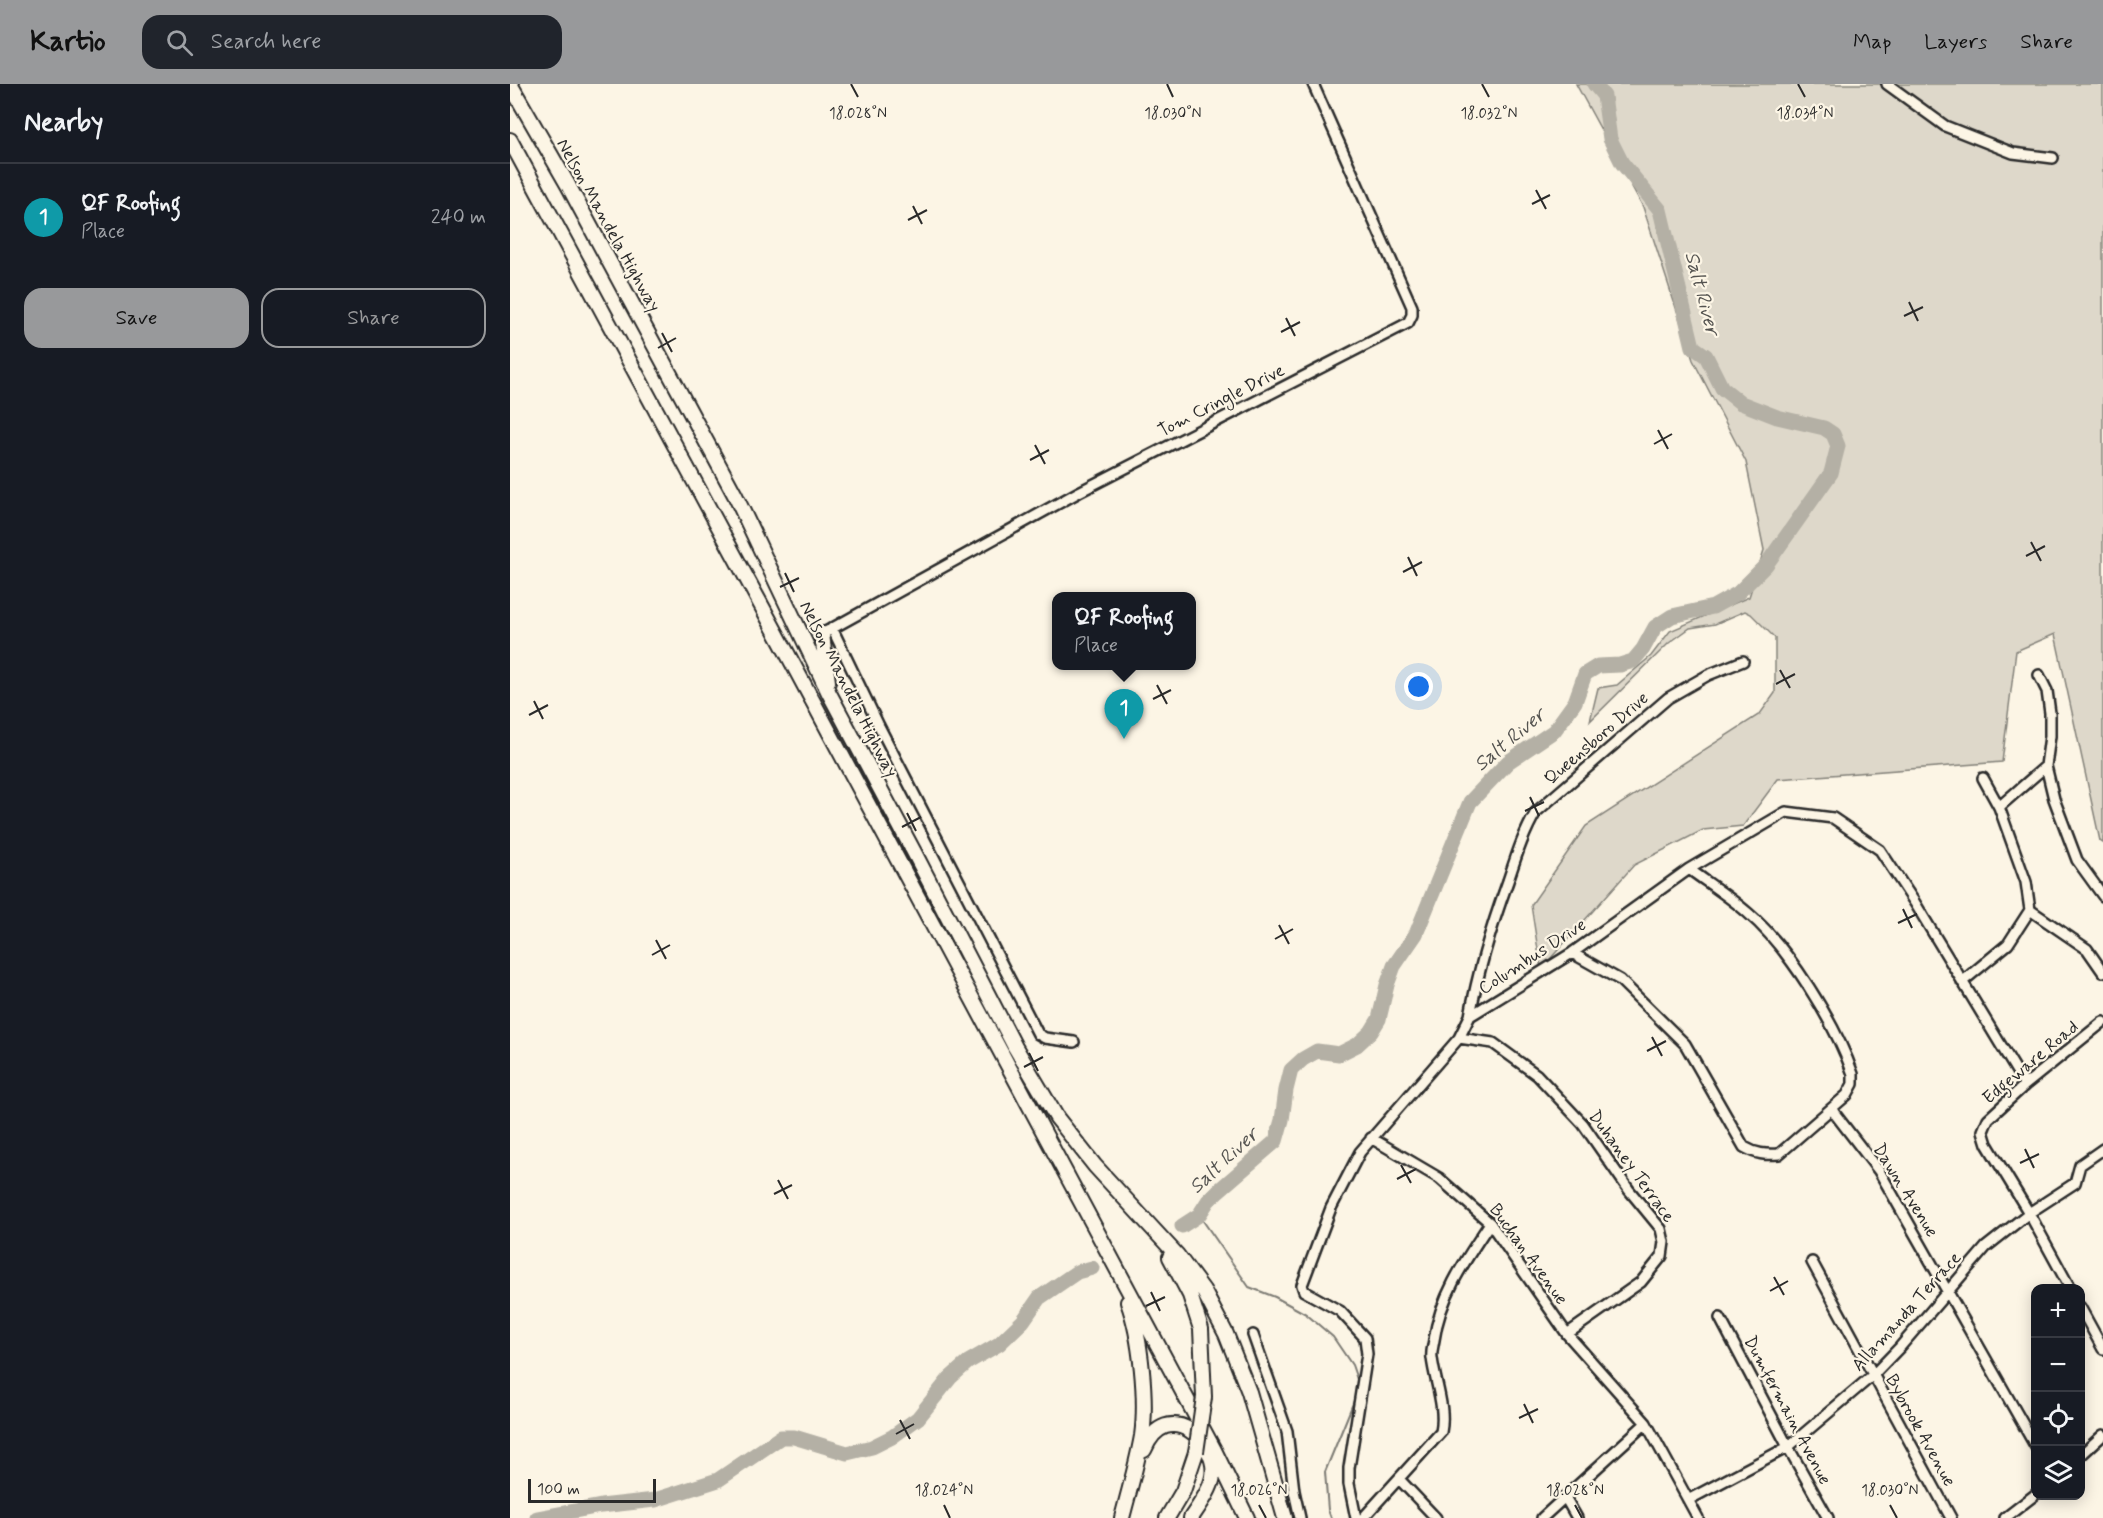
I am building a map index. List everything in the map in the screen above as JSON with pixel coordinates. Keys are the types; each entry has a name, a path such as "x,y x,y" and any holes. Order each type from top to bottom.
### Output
{"highway":[{"name":"Nelson Mandela Highway","path":"510,84 568,185 735,495 829,693 1014,1047 1057,1118 1095,1166 1150,1228"},
{"name":"Nelson Mandela Highway","path":"510,140 755,592 1115,1266"},
{"path":"827,631 829,693"},
{"path":"1150,1228 1172,1260 1190,1295 1201,1329 1204,1397 1196,1452 1183,1491 1167,1518"},
{"path":"1150,1228 1195,1277 1226,1334 1249,1392 1285,1518"},
{"path":"1115,1266 1132,1312 1140,1360 1144,1413 1142,1438 1122,1518"},
{"path":"1115,1266 1214,1450 1247,1518"},
{"path":"1131,1480 1148,1440 1158,1428 1164,1425 1187,1428 1203,1443 1212,1460 1214,1476 1191,1518"}],"street":[{"name":"Tom Cringle Drive","path":"827,631 1069,497 1408,323 1412,315 1412,307 1313,84"},
{"path":"1887,84 1945,126 2013,153 2053,158"},
{"path":"827,631 879,726 1038,1034 1045,1038 1074,1042"},
{"name":"Queensboro Drive","path":"1470,1016 1477,976 1497,914 1527,828 1536,812 1668,698 1708,675 1743,661"},
{"path":"2039,675 2047,691 2050,714 2046,766 2054,799 2077,861 2103,896"},
{"path":"1999,807 2046,766"},
{"path":"1962,982 2008,945 2030,910 2026,882 1999,807 1983,778"},
{"name":"Columbus Drive","path":"1356,1518 1349,1484 1349,1468 1367,1354 1365,1338 1340,1311 1304,1291 1302,1285 1331,1208 1360,1152 1459,1038 1470,1016 1572,953 1689,869 1785,812 1833,818 1880,850 2025,1085"},
{"path":"1572,953 1620,980 1685,1044 1744,1147 1764,1155 1779,1154 1847,1095 1853,1084 1853,1074 1819,1003 1782,948 1748,913 1689,869"},
{"path":"2030,910 2087,949 2103,972"},
{"name":"Edgeware Road","path":"2068,1284 2029,1213 1987,1144 1983,1131 1988,1119 2025,1085 2103,1022"},
{"name":"Duhaney Terrace","path":"1459,1038 1493,1043 1537,1075 1583,1124 1629,1190 1661,1229 1664,1242 1662,1256 1641,1282 1567,1334"},
{"name":"Dawn Avenue","path":"1832,1110 1879,1171 2035,1446"},
{"name":"Buchan Avenue","path":"1371,1138 1439,1178 1490,1222 1567,1334 1646,1424 1698,1518"},
{"name":"Allamanda Terrace","path":"1688,1500 1788,1447 1873,1375 1986,1247 2029,1213 2075,1183 2080,1166 2103,1149"},
{"path":"1363,1518 1441,1432 1443,1423 1432,1356 1437,1319 1455,1278 1490,1222"},
{"name":"Bybrook Avenue","path":"1812,1262 1951,1518"},
{"path":"2085,1316 2103,1349"},
{"name":"Dumfermain Avenue","path":"1720,1318 1828,1518"},
{"path":"1253,1335 1287,1431 1294,1491 1300,1518"},
{"path":"1542,1518 1646,1424"},
{"path":"2085,1451 2103,1435"},
{"path":"1400,1479 1436,1518"},
{"path":"1565,1497 1577,1518"},
{"path":"2005,1518 2031,1498"}],"shaded area":[{"path":"1576,84 2103,84 2103,843 2100,841 2055,634 2016,651 2002,762 1778,779 1743,826 1703,830 1634,865 1541,969 1531,905 1586,826 1760,714 1775,693 1775,638 1745,611 1715,624 1690,628 1669,643 1590,721 1598,688 1617,685 1651,656 1670,631 1749,597 1764,550 1746,462 1693,360 1643,207"}],"waterway":[{"name":"Salt River","path":"1182,1226 1199,1215 1218,1191 1276,1141 1291,1070 1303,1059 1317,1051 1339,1054 1357,1045 1371,1032 1379,1019 1394,966 1416,934 1470,802 1508,762 1554,731 1575,702 1585,674 1598,666 1620,665 1633,661 1643,649 1655,627 1672,616 1713,607 1738,593 1766,565 1831,473 1838,446 1833,434 1824,428 1777,417 1741,403 1722,388 1706,356 1693,347 1660,210 1622,163 1610,139 1604,96 1594,84"},
{"path":"1199,1215 1249,1287 1275,1297 1306,1314 1333,1337 1352,1365 1359,1385"},
{"name":"Salt River","path":"537,1518 601,1506 655,1500 718,1480 781,1437 794,1437 847,1453 872,1447 892,1437 918,1418 950,1378 968,1362 999,1344 1023,1321 1039,1298 1077,1272 1092,1268"},
{"path":"1331,1518 1328,1510 1325,1472 1356,1396"}],"place":[{"name":"QF Roofing","path":"1124,739"}]}
